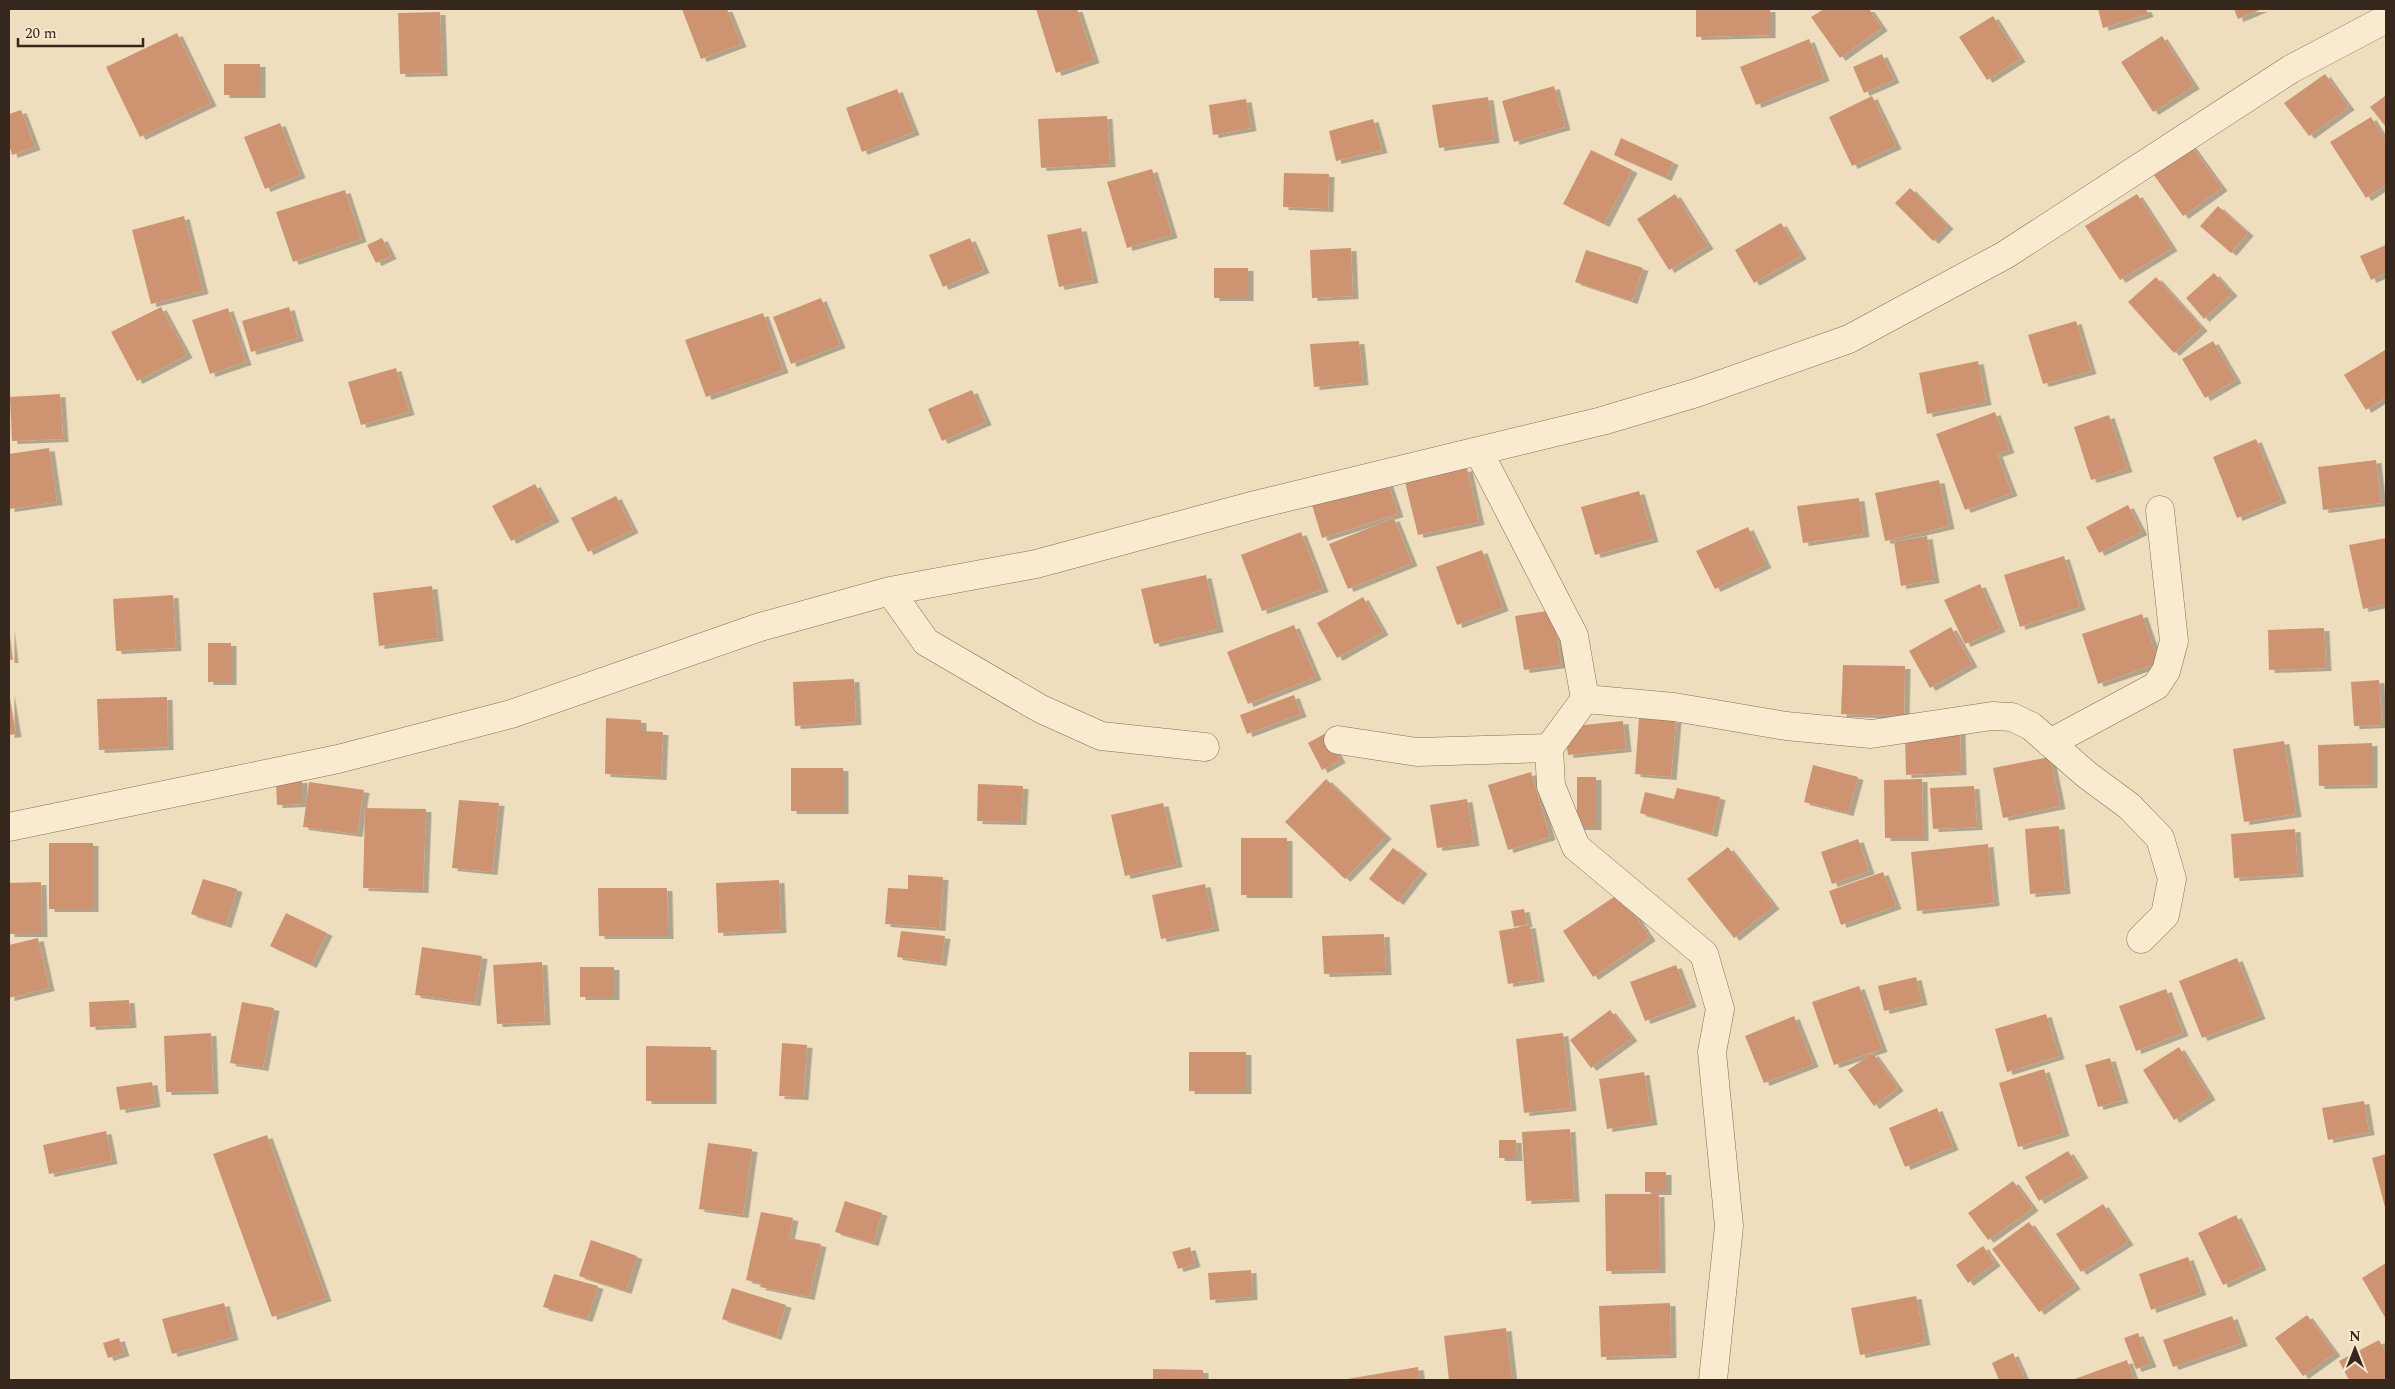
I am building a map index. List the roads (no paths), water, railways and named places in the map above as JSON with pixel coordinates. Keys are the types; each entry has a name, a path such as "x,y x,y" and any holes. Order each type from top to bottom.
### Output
{"street":[{"path":"9,827 338,759 511,714 760,627 890,591 1036,564 1255,504 1479,452 1696,394 1849,339 2005,255 2292,69 2386,19"},
{"path":"1479,452 1574,636 1585,699 1549,748 1551,786 1576,847 1704,954 1720,1009 1712,1052 1729,1226 1713,1380"},
{"path":"2050,743 2156,686 2166,671 2174,641 2160,510"},
{"path":"890,591 926,642 1041,709 1101,736 1205,748"},
{"path":"1585,699 1674,706 1786,726 1871,734 1992,716 2012,717 2031,726 2087,775 2129,806 2160,838 2172,879 2171,888 2165,916 2141,939"},
{"path":"1338,740 1417,752 1549,748"}]}
